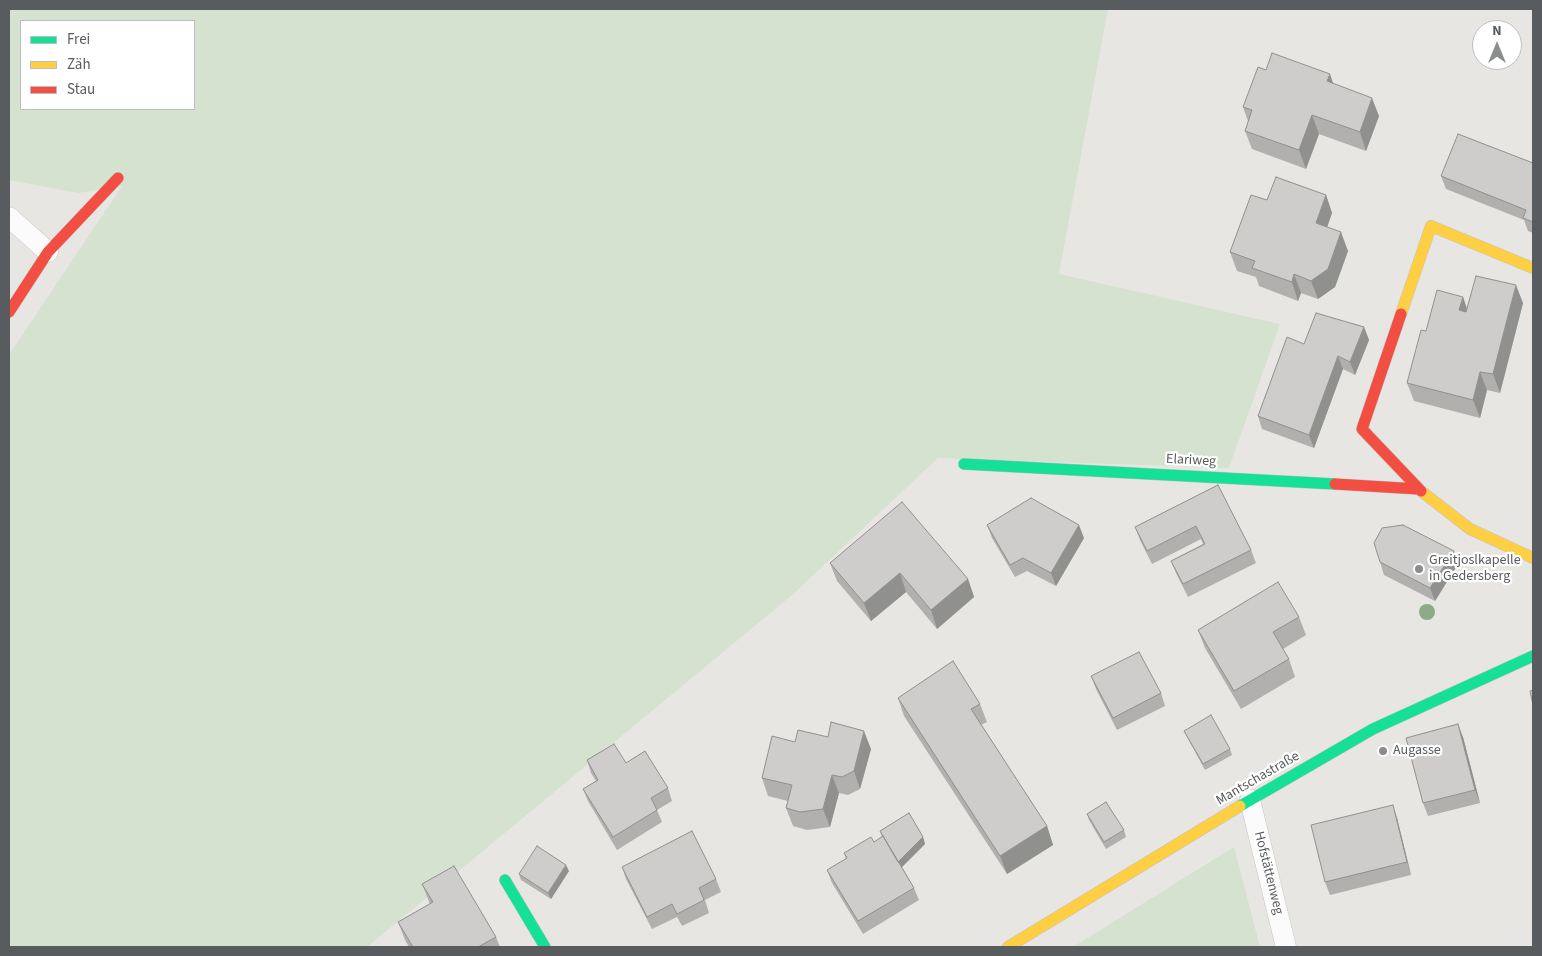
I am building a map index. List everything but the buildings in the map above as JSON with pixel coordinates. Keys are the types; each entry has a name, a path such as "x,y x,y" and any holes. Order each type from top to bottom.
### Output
{"street":[{"path":"9,312 48,252 118,178"},
{"path":"1533,268 1431,226 1362,428 1418,489 1470,529 1533,558"},
{"name":"Elariweg","path":"964,464 1418,489"},
{"name":"Mantschastraße","path":"1008,947 1250,800 1373,729 1533,656"},
{"path":"505,880 545,947"}],"lane":[{"path":"9,217 48,252"},
{"name":"Hofstättenweg","path":"1250,800 1286,947"}],"green space":[{"path":"9,9 1108,9 1059,274 1280,324 1229,468 938,458 792,595 367,947 9,947 9,355 122,186 78,193 9,180"},
{"path":"1234,847 1260,947 1073,947"}],"traffic: fast":[{"path":"964,464 1335,484"},
{"path":"1240,806 1373,729 1533,656"},
{"path":"505,880 545,947"}],"traffic: slow":[{"path":"1401,314 1431,226 1533,268"},
{"path":"1421,491 1470,529 1533,558"},
{"path":"1008,947 1240,806"}],"traffic: jam":[{"path":"9,312 48,252 118,178"},
{"path":"1401,314 1362,429 1421,491"},
{"path":"1335,484 1418,489"}],"place":[{"name":"Greitjoslkapelle in Gedersberg","path":"1419,569"},
{"name":"Augasse","path":"1383,751"}]}
